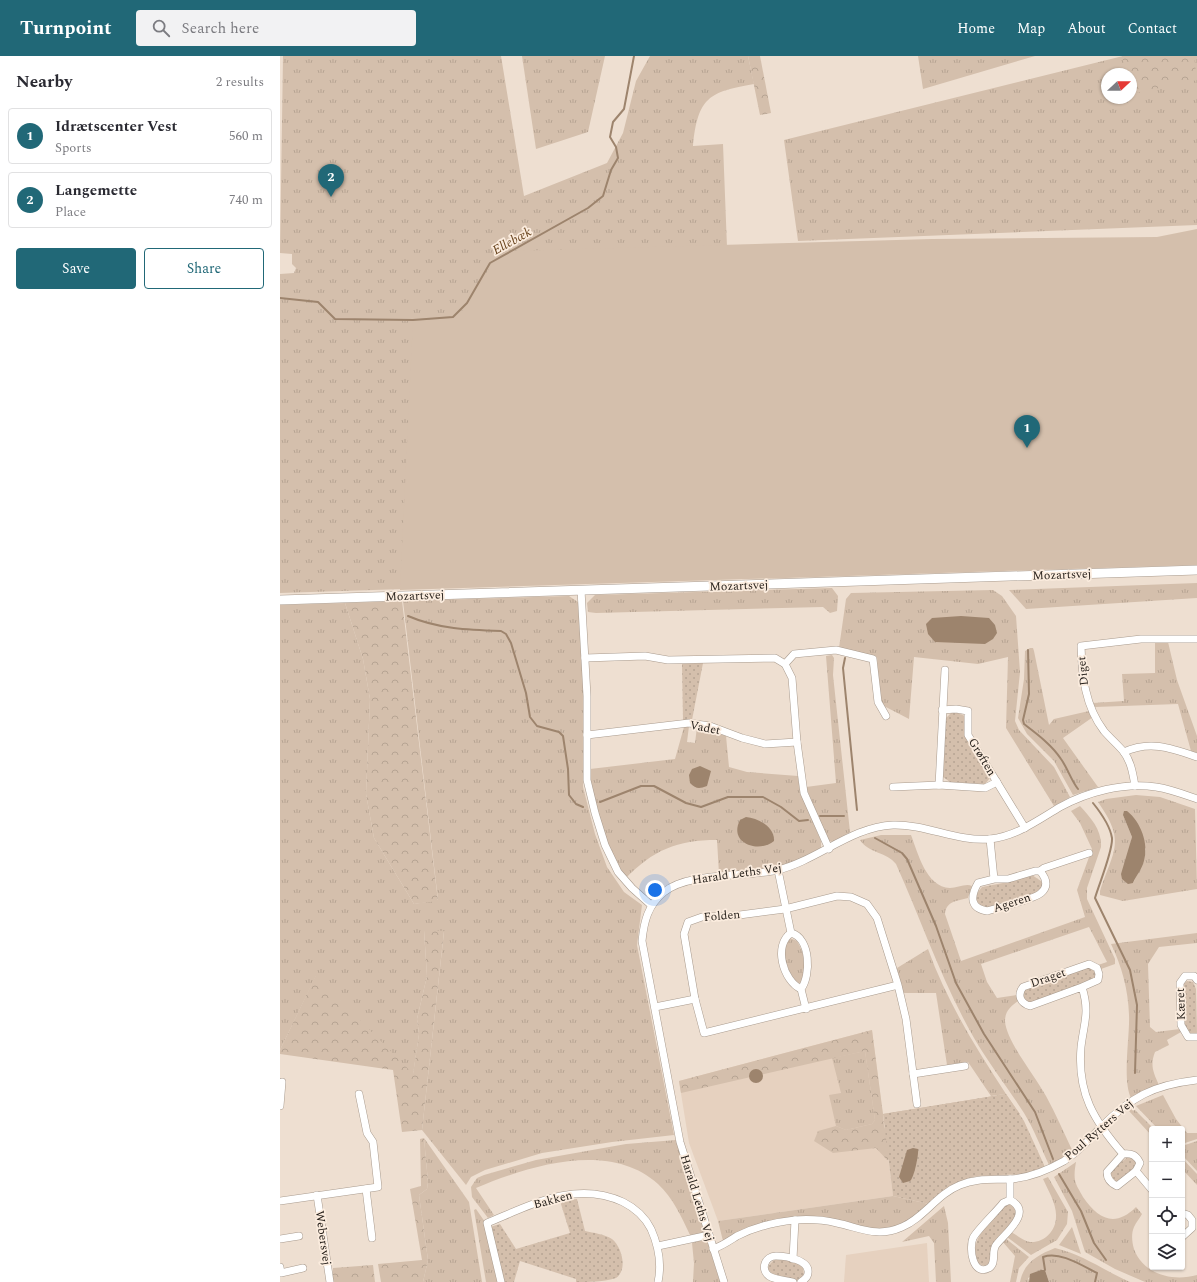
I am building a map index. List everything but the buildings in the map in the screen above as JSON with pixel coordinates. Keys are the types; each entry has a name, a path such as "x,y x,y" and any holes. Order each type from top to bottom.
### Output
{"street":[{"name":"Mozartsvej","path":"280,600 1197,570"},
{"path":"581,590 588,696 587,780 595,813 605,844 618,872 632,888 651,905"},
{"name":"Diget","path":"1135,786 1131,766 1124,752 1104,730 1093,713 1086,694 1082,675 1081,646 1141,639 1197,639"},
{"path":"785,664 794,654 836,650 873,659 878,702 886,716"},
{"path":"585,658 645,656 668,660 775,658 785,664 792,678 797,742 804,793 829,849"},
{"path":"939,785 945,670"},
{"name":"Grøften","path":"942,710 956,709 968,711 968,735 1025,828"},
{"name":"Vadet","path":"587,735 689,723 710,726 742,738 764,744 797,742"},
{"path":"1124,752 1137,746 1149,745 1171,748 1197,757"},
{"name":"Grøften","path":"893,787 939,785 985,788 997,782"},
{"name":"Harald Leths Vej","path":"724,1282 680,1142 656,1007 642,941 644,921 651,905 664,892 680,882 778,870 798,864 829,849 860,831 893,825 908,826 965,839 990,839 1008,835 1025,828 1075,800 1110,789 1135,786 1155,786 1197,799"},
{"path":"990,839 994,879"},
{"name":"Ageren","path":"1040,871 1046,878 1046,886 1040,894 987,911 980,910 973,903 972,892 978,883 994,879 1008,879 1040,871 1044,868 1089,853"},
{"path":"778,870 791,933"},
{"name":"Folden","path":"898,985 806,1009 704,1033 684,934 688,922 702,917 732,916 785,909 837,896 851,897 867,904 877,918 898,985 906,1019 917,1104"},
{"path":"791,933 797,935 807,955 808,977 801,989 806,1009"},
{"path":"791,933 784,940 783,962 792,984 801,989"},
{"name":"Draget","path":"1089,964 1094,965 1100,974 1098,980 1082,987 1030,1006 1024,1003 1020,998 1020,991 1023,987 1089,964"},
{"name":"Kæret","path":"1197,980 1194,976 1185,976 1180,983 1181,1025 1188,1037 1197,1037"},
{"name":"Draget","path":"1082,987 1086,1000 1087,1016 1081,1048 1082,1075 1089,1104 1100,1128 1123,1154"},
{"path":"656,1007 696,999"},
{"path":"913,1074 965,1066"},
{"name":"Poul Rytters Vej","path":"713,1249 756,1228 795,1220 837,1223 866,1232 893,1231 916,1221 945,1194 958,1186 984,1179 1010,1179 1029,1176 1048,1169 1066,1160 1126,1104 1140,1095 1165,1086 1197,1080"},
{"path":"280,1106 282,1082"},
{"path":"359,1094 367,1133 373,1142 378,1187 366,1188 372,1238"},
{"path":"1130,1153 1137,1157 1140,1163 1136,1171 1123,1183 1117,1186 1111,1184 1107,1178 1107,1172 1123,1154 1130,1153"},
{"path":"1136,1171 1149,1186"},
{"path":"1010,1179 1010,1200"},
{"name":"Webersvej","path":"280,1201 366,1188"},
{"name":"Bakken","path":"501,1282 487,1223 545,1199 580,1193 608,1195 632,1207 648,1222 658,1246 660,1270 658,1282"},
{"name":"Webersvej","path":"317,1195 330,1282"},
{"path":"1010,1200 1016,1203 1020,1210 1019,1218 994,1247 994,1262 989,1267 982,1269 976,1266 972,1260 973,1238 1003,1203 1010,1200"},
{"path":"1185,1214 1192,1220 1192,1228 1185,1234"},
{"path":"793,1259 795,1220"},
{"path":"658,1246 709,1235"},
{"name":"Webersvej","path":"280,1238 299,1236"},
{"path":"793,1282 770,1277 766,1273 764,1267 765,1262 770,1257 775,1256 803,1262 807,1266 808,1272 807,1278 801,1282"},
{"name":"Webersvej","path":"280,1267 281,1273 303,1268"}],"shaded area":[{"path":"961,616 989,618 995,625 997,633 993,639 985,644 935,642 928,634 926,624 932,618"},
{"path":"700,766 711,771 707,786 698,788 690,783 689,775 692,769"},
{"path":"1124,811 1127,811 1136,821 1145,841 1145,854 1142,867 1133,883 1128,884 1122,879 1121,874 1132,837 1123,815"},
{"path":"746,817 756,819 765,824 772,831 774,841 767,845 753,846 746,844 741,840 738,835 737,828 740,820"},
{"path":"872,1030 893,1196 718,1221 689,1143 679,1081"},
{"path":"756,1069 761,1071 763,1076 761,1081 756,1083 751,1081 749,1076 751,1071"},
{"path":"913,1148 918,1149 915,1171 910,1181 903,1183 899,1177 907,1150"},
{"path":"927,1243 929,1282 844,1282 846,1255"},
{"path":"1045,1270 1049,1282 1029,1282 1030,1274"}],"green space":[{"path":"283,56 501,56 524,196 607,163 623,133 636,81 650,56 748,56 754,84 726,90 716,94 708,100 698,117 693,146 723,144 727,247 404,589 280,593 280,274 294,273 296,268 292,264 292,254 280,253"},
{"path":"522,56 605,56 588,132 536,149"},
{"path":"748,56 760,56 771,113 760,115"},
{"path":"918,56 1035,56 923,89"},
{"path":"1122,56 1194,56 1197,80 1137,93 1137,68 1125,68"},
{"path":"1123,56 1197,56 1197,225 798,241 784,140"},
{"path":"1197,229 1197,565 400,590 413,320 449,320 458,316 470,301 493,262 510,251 932,239 1157,237"},
{"path":"1197,583 1197,598 1026,609 1009,590"},
{"path":"832,588 838,596 837,611 830,613 823,607 596,613 588,612 587,603 595,595"},
{"path":"993,590 1002,596 1016,616 1020,672 1015,721 1019,730 1054,767 1070,797 1054,806 1006,728 1008,657 978,664 914,657 909,719 882,705 880,699 877,657 839,648 846,599 851,593"},
{"path":"569,596 578,602 584,692 583,787 595,834 607,867 624,892 642,905 637,945 674,1135 612,1142 542,1153 485,1170 471,1177 466,1185 422,1130 444,932 424,931 427,976 417,1019 419,1034 413,1075 316,976 280,1050 280,605 345,603 363,659 370,699 366,794 374,838 414,904 438,900 403,601"},
{"path":"402,601 438,901 414,904 374,838 366,794 370,699 363,659 345,603"},
{"path":"1168,642 1177,680 1197,736 1197,753 1191,751 1178,704 1095,707 1093,703 1124,701 1122,674 1155,673 1155,643"},
{"path":"1033,648 1034,651 1049,725 1054,719 1089,711 1093,717 1063,738 1098,787 1073,795 1054,761 1027,734 1018,718 1024,679 1025,651"},
{"path":"832,655 834,658 833,675 850,832 834,842 828,841 806,787 836,783 826,656"},
{"path":"703,663 692,720 683,720 682,664"},
{"path":"955,712 965,716 965,729 990,778 985,784 950,782 943,777 946,718 951,713"},
{"path":"689,726 687,742 695,743 697,727 726,736 729,767 747,772 798,776 800,791 821,841 821,848 793,862 775,868 719,874 717,840 690,842 666,849 656,854 635,869 625,879 608,846 591,785 590,769 675,759 684,727"},
{"path":"1136,795 1160,797 1195,809 1197,889 1123,901 1100,895 1115,846 1115,837 1112,827 1098,802 1106,799","holes":["1123,815 1146,849 1144,861 1133,883 1129,851 1132,837"]},
{"path":"1080,806 1098,830 1101,841 1101,847 1087,888 1087,899 1115,959 1115,964 1101,969 1098,965 1107,962 1089,927 981,964 987,982 997,998 1017,995 1018,1001 1006,1014 1005,1021 1010,1038 1046,1096 1073,1152 1049,1165 1028,1119 992,1067 963,1017 942,974 896,864 888,857 868,848 860,840 881,835 911,835 924,868 935,882 950,888 967,885 972,886 968,898 953,902 947,906 945,914 961,961 1085,917 1077,890 1092,849 1080,823 1071,811"},
{"path":"1032,875 1041,881 1043,887 1040,892 987,910 980,908 974,897 982,887 1008,882"},
{"path":"424,930 444,931 422,1130 402,1132 393,1070 280,1054 280,1050 316,975 413,1074 419,1034 417,1019 427,976"},
{"path":"1197,933 1197,943 1159,947 1148,964 1150,1027 1156,1032 1180,1029 1181,1032 1167,1040 1169,1045 1155,1052 1153,1068 1159,1085 1131,1098 1127,1080 1129,1015 1126,987 1111,944"},
{"path":"790,938 797,941 803,956 804,965 802,982 797,984 788,968 784,955 786,943"},
{"path":"928,949 953,1006 973,1042 1006,1094 991,1096 968,1062 947,1065 936,993 903,993 897,968"},
{"path":"1091,967 1096,970 1096,980 1028,1003 1023,999 1023,990"},
{"path":"1187,981 1193,982 1196,989 1197,1034 1189,1034 1185,1029 1183,984"},
{"path":"872,1030 883,1114 1006,1094 1020,1114 883,1115 884,1126 890,1143 890,1159 887,1160 876,1148 833,1153 814,1141 818,1131 836,1126 846,1130 872,1124 875,1120 865,1051 681,1093 679,1081"},
{"path":"865,1051 875,1120 872,1124 846,1130 836,1126 829,1095 841,1093 832,1058"},
{"path":"1006,1094 1024,1121 1045,1167 1023,1174 977,1176 969,1178 956,1183 929,1204 893,1196 883,1114"},
{"path":"1163,1095 1182,1126 1155,1126 1136,1106"},
{"path":"1133,1108 1151,1126 1149,1126 1149,1133 1129,1111"},
{"path":"1185,1130 1187,1133 1197,1133 1197,1139 1185,1143"},
{"path":"424,1138 469,1202 482,1282 423,1282 428,1260 419,1195 427,1189 428,1182"},
{"path":"424,1138 428,1182 427,1189 419,1195 428,1260 423,1282 381,1282 378,1264 422,1260 410,1189 421,1186 420,1139"},
{"path":"676,1140 703,1225 704,1232 701,1234 690,1235 672,1201 658,1184 638,1171 616,1163 593,1160 568,1161 544,1165 476,1188 494,1215 488,1218 472,1197 471,1187 477,1178 536,1160 626,1144"},
{"path":"1197,1141 1197,1171 1185,1158 1185,1145"},
{"path":"1129,1156 1137,1161 1136,1166 1117,1182 1114,1181 1110,1177 1110,1171"},
{"path":"1185,1161 1197,1174 1197,1185 1185,1172"},
{"path":"1076,1162 1076,1184 1083,1197 1095,1211 1107,1218 1114,1219 1128,1214 1136,1207 1142,1214 1134,1227 1132,1238 1134,1249 1138,1258 1149,1270 1168,1276 1187,1277 1197,1275 1197,1282 1145,1282 1115,1269 1085,1252 1072,1211 1054,1177"},
{"path":"1048,1177 1068,1212 1067,1224 1057,1240 1031,1255 1007,1237 1011,1232 1025,1240 1035,1242 1048,1235 1054,1227 1056,1212 1052,1198 1043,1179"},
{"path":"893,1196 929,1204 902,1225 880,1230 802,1218 723,1241 718,1221"},
{"path":"577,1199 585,1231 609,1237 619,1247 623,1264 620,1274 616,1278 596,1282 576,1282 576,1279 520,1261 514,1282 502,1282 490,1227 500,1224 516,1249 570,1233 560,1201"},
{"path":"1008,1203 1015,1205 1017,1216 994,1243 992,1260 985,1266 979,1264 976,1255 978,1239 989,1223"},
{"path":"944,1206 948,1223 951,1282 936,1282 934,1243 929,1236 902,1242"},
{"path":"476,1209 485,1222 498,1282 486,1282 474,1210"},
{"path":"1072,1227 1081,1254 1059,1245"},
{"path":"1005,1238 1029,1257 1019,1268 1016,1282 1010,1282 1015,1256 1002,1241"},
{"path":"702,1240 708,1243 720,1282 693,1282 694,1263 692,1243"},
{"path":"1055,1248 1084,1258 1130,1282 1049,1282 1045,1270 1028,1278 1029,1282 1020,1282 1028,1264 1043,1253"},
{"path":"774,1260 785,1260 797,1264 803,1268 804,1275 800,1280 792,1280 773,1274 768,1268"},
{"path":"373,1265 375,1282 333,1282 333,1268"}],"waterway":[{"name":"Ellebæk","path":"280,298 318,302 335,319 413,320 453,317 467,303 490,263 588,208 603,196 611,170 618,158 616,147 610,137 613,122 624,109 634,56"},
{"path":"408,616 431,624 465,629 501,631 506,634 511,643 526,693 530,717 537,726 559,732 563,736 568,769 569,795 576,804 583,807"},
{"path":"1028,650 1029,694 1023,720 1024,724 1053,749 1078,789"},
{"path":"845,658 843,668 857,810"},
{"path":"600,802 641,786 654,786 686,803 701,807 728,797 763,797 781,807 799,821 808,820"},
{"path":"1093,803 1107,824 1112,838 1108,859 1095,898 1130,970 1137,1005 1135,1073"},
{"path":"820,816 844,816"},
{"path":"875,838 902,853 907,859 936,926 956,983 984,1034 1035,1112 1053,1159"},
{"path":"1059,1174 1081,1211 1094,1243 1106,1260"},
{"path":"1045,1270 1043,1257 1063,1257 1097,1273 1095,1282"}],"place":[{"name":"Langemette","path":"331,197"},
{"name":"Idrætscenter Vest","path":"1027,448"}]}
